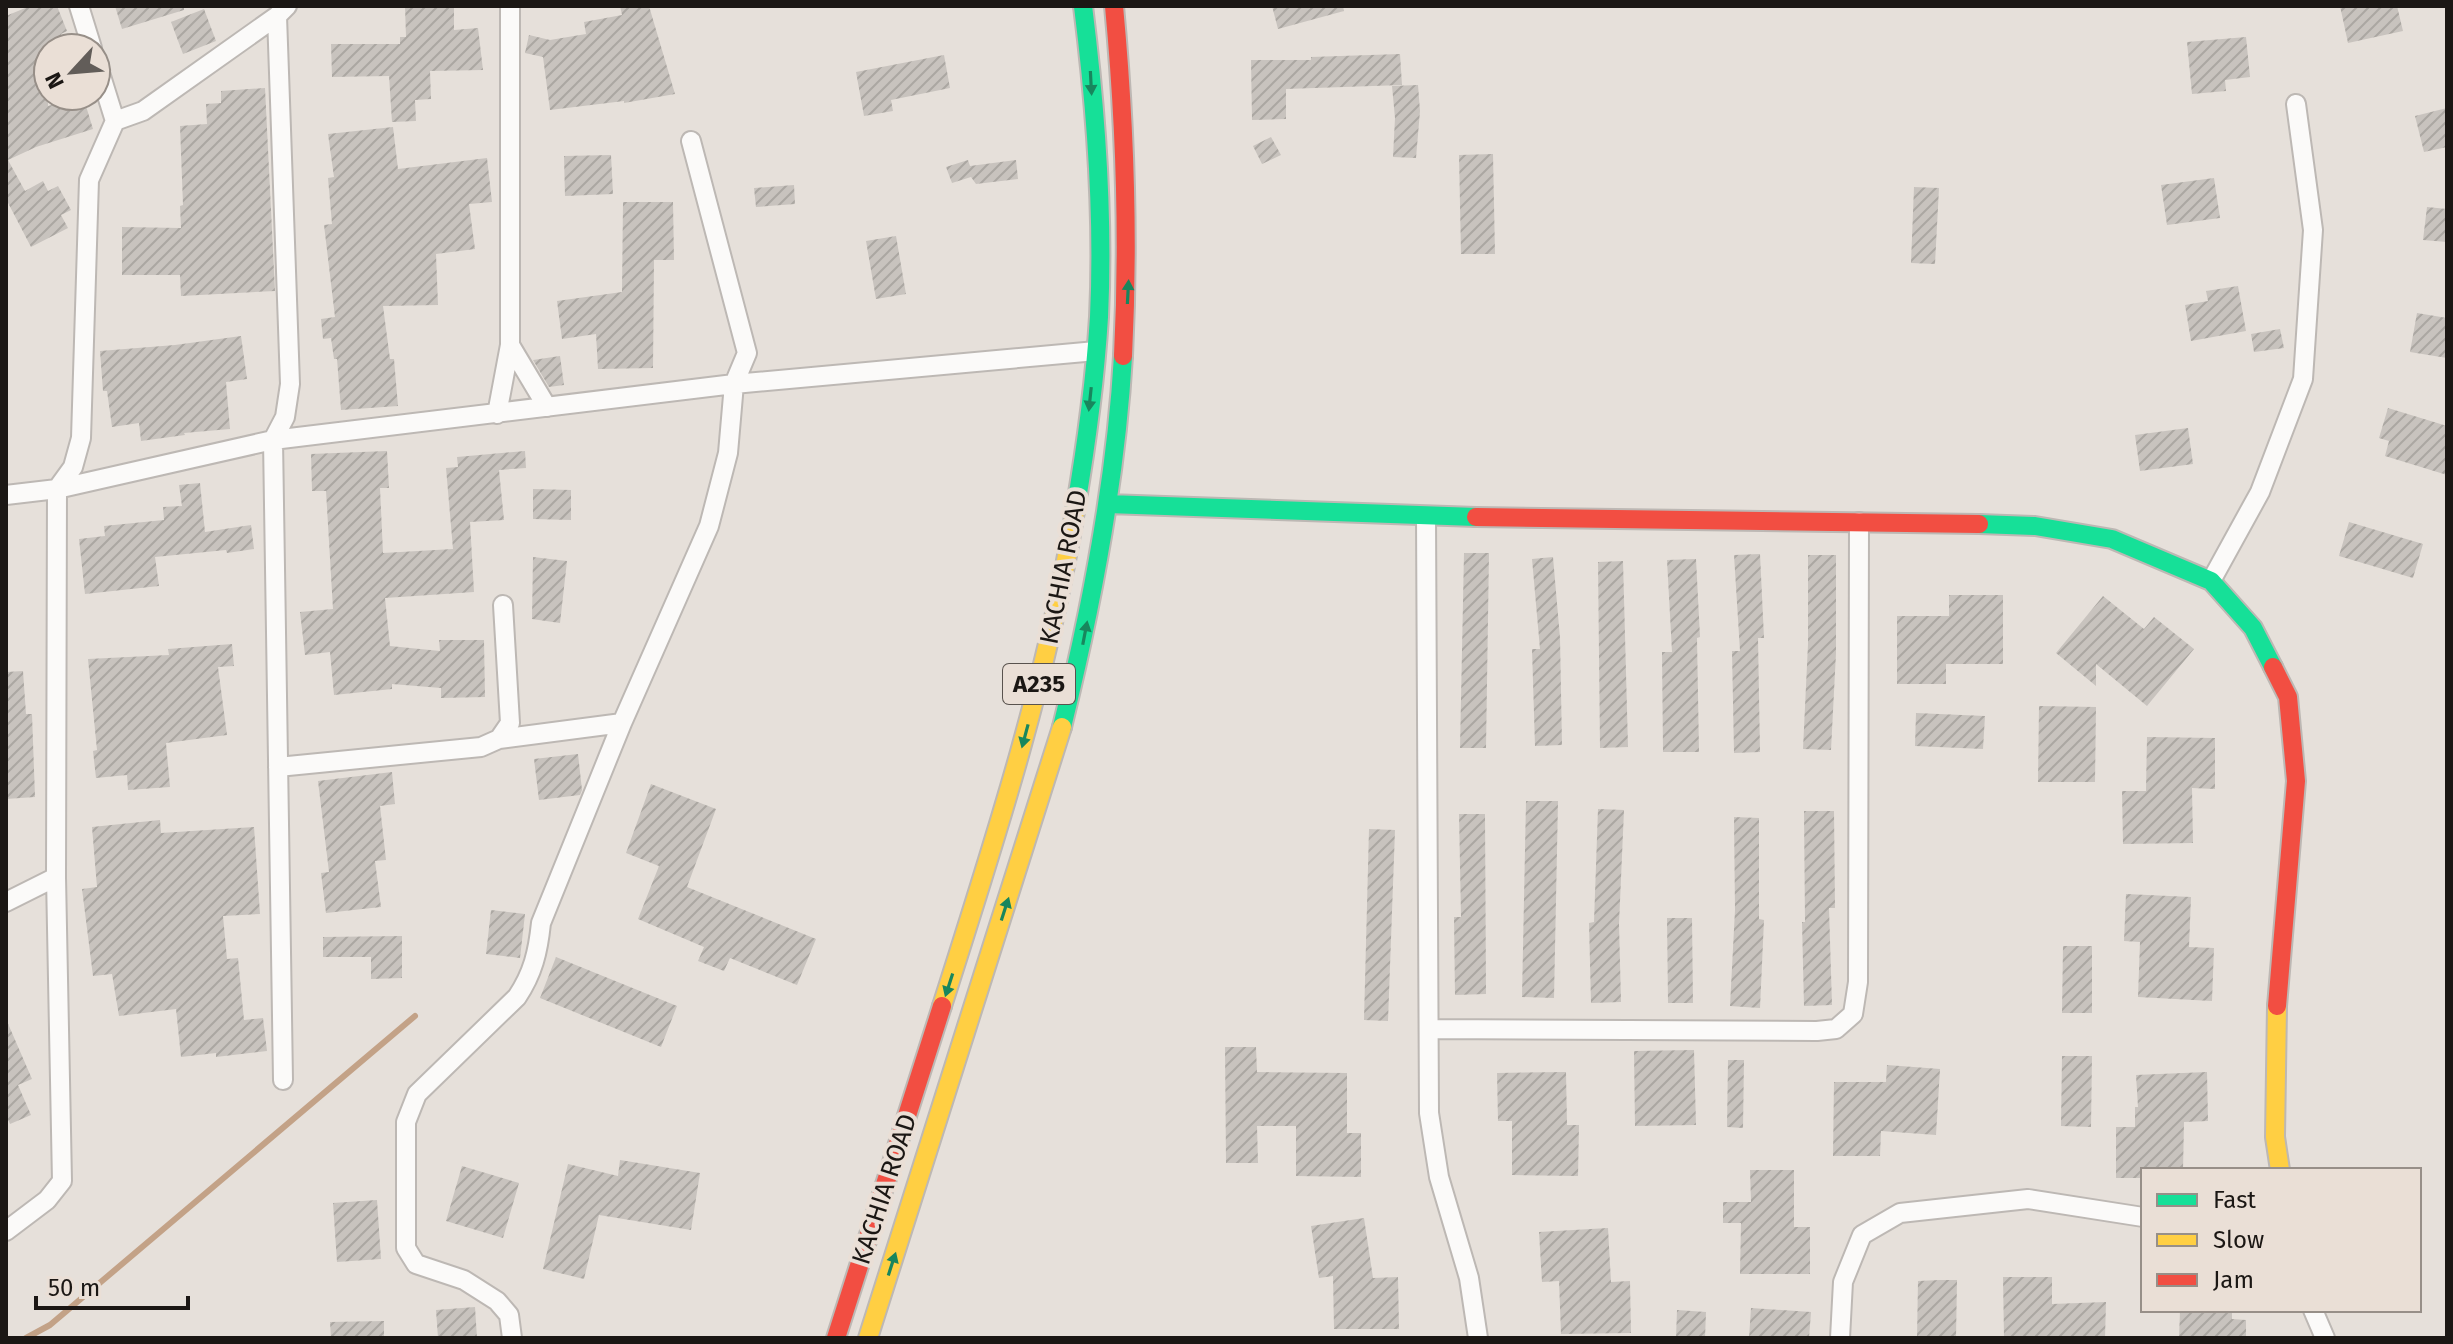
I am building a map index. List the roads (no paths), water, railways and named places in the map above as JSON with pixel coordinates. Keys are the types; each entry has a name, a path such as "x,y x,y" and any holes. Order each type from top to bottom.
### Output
{"main road":[{"name":"KACHIA ROAD","path":"836,1338 1006,806 1054,624 1084,465 1099,295 1096,156 1083,6"},
{"name":"KACHIA ROAD","path":"868,1338 1056,749 1077,674 1119,426 1130,260 1123,77 1114,6"},
{"path":"1108,504 1426,517 2035,526 2112,539 2211,581 2253,628 2288,697 2296,781 2277,994 2275,1137 2280,1168"}],"street":[{"path":"79,6 87,32"},
{"path":"497,414 510,345 510,6"},
{"path":"115,121 143,111 282,11"},
{"path":"282,11 290,384 285,417 273,440 283,1080"},
{"path":"2211,581 2260,492 2303,379 2313,230 2296,104"},
{"path":"6,1231 47,1200 62,1181 56,877 57,489 73,467 81,438 89,180 115,121 112,111"},
{"path":"512,1338 509,1315 497,1301 464,1280 416,1264 406,1248 406,1122 417,1094 517,997 528,980 538,953 541,923 622,723 709,526 728,453 734,384 747,353 691,141"},
{"path":"510,345 547,407"},
{"path":"6,495 57,489 273,440 734,384 1096,351"},
{"path":"1426,517 1429,1113 1437,1164 1469,1278 1478,1338"},
{"path":"1430,1029 1817,1031 1836,1029 1853,1014 1858,982 1859,522"},
{"path":"499,739 510,723 503,605"},
{"path":"278,767 481,747 499,739 622,723"},
{"path":"6,902 56,877"},
{"path":"1840,1338 1843,1282 1862,1235 1900,1213 2028,1199 2141,1217"},
{"path":"2314,1312 2325,1338"}],"waterway":[{"path":"26,1338 50,1325 415,1016"}]}
